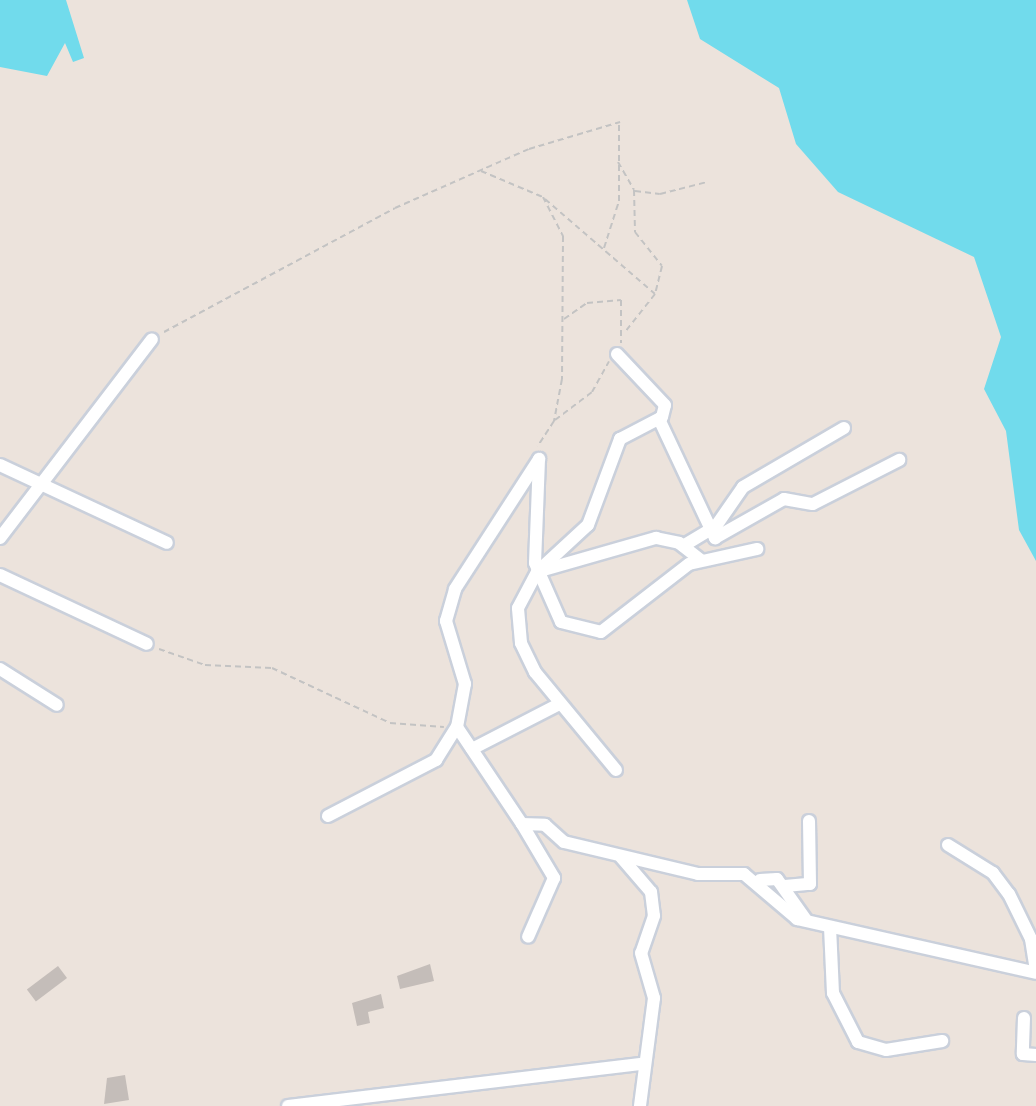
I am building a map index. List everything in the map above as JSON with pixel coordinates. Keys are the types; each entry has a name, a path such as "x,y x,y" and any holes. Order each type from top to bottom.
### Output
{"street":[{"path":"0,538 152,339"},
{"path":"616,770 559,704 521,643 518,608 537,572 588,525 620,439 659,419 665,405 617,354"},
{"path":"659,419 699,495 707,531 715,538 784,499 813,504 899,460"},
{"path":"683,546 707,531 743,487 844,428"},
{"path":"539,459 537,572 561,622 601,632 701,560 757,549"},
{"path":"328,816 436,760 457,727 465,684 446,621 455,589 539,459"},
{"path":"0,465 167,543"},
{"path":"537,572 656,538 683,546 701,560"},
{"path":"0,575 147,644"},
{"path":"0,669 57,705"},
{"path":"472,749 559,704"},
{"path":"457,727 554,878 528,937"},
{"path":"522,824 545,825 564,842 621,857 785,886 810,884 809,821"},
{"path":"760,880 786,911 808,922 1036,971 1034,941 993,873 948,845"},
{"path":"621,857 651,892 654,916 641,953 654,998 651,1049 641,1064 640,1106"},
{"path":"785,886 808,922"},
{"path":"830,927 833,993 858,1042 886,1050 942,1041"},
{"path":"1024,1018 1023,1054 1036,1055"},
{"path":"288,1106 641,1064"}],"path":[{"path":"152,339 305,250 479,171 620,122 619,201 604,250"},
{"path":"539,459 538,442 554,421 602,381 600,369 617,354 625,333 655,294 662,266 635,232 634,190 618,162"},
{"path":"479,171 543,197 655,294"},
{"path":"634,190 660,194 707,182"},
{"path":"543,197 563,236 564,319 554,421"},
{"path":"564,319 587,303 621,300 625,333"},
{"path":"147,644 205,665 272,668 390,723 457,727"}],"water":[{"path":"0,0 66,0 84,58 73,62 65,43 47,76 0,67"},
{"path":"687,0 1036,0 1036,561 1019,530 1006,431 984,389 1001,337 974,257 838,192 796,144 779,88 700,39"}],"building":[{"path":"430,964 434,981 400,989 397,976"},
{"path":"58,966 67,978 36,1001 27,989"},
{"path":"381,994 384,1008 368,1012 370,1023 357,1026 352,1003"},
{"path":"125,1075 129,1100 104,1104 107,1078"}]}
